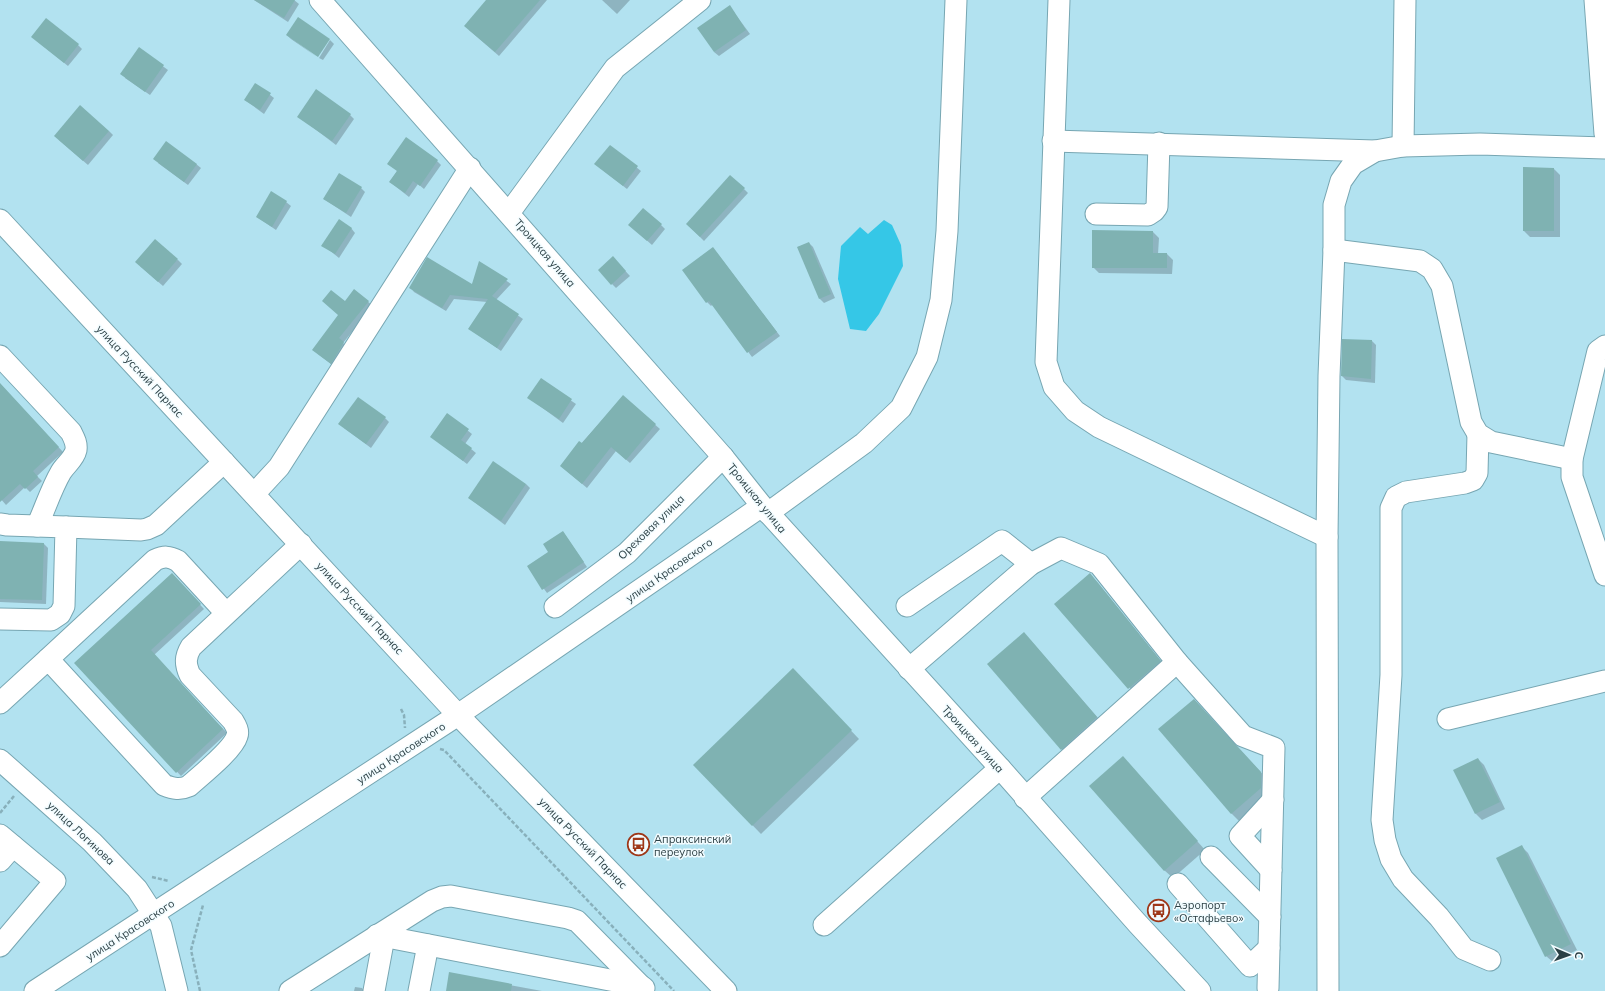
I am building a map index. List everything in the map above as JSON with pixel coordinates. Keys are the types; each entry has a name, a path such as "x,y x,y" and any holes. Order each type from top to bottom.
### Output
{"street":[{"name":"Троицкая улица","path":"320,0 470,168 723,457 765,510 1000,768 1137,923 1200,991"},
{"path":"509,213 615,68 700,0"},
{"name":"улица Красовского","path":"35,991 458,715 765,510 864,443 901,408 927,357 942,293 947,231 956,0"},
{"path":"1059,0 1046,362 1054,387 1075,411 1099,427 1327,537"},
{"path":"1403,146 1404,0"},
{"path":"1595,0 1605,134"},
{"path":"1053,140 1375,151 1403,146 1480,144 1605,148"},
{"path":"1096,214 1148,215 1154,211 1157,207 1160,143"},
{"path":"1328,991 1327,537 1329,384 1334,250 1334,205 1341,181 1353,164 1375,151"},
{"path":"254,494 279,467 470,168"},
{"name":"улица Русский Парнас","path":"0,220 458,715 726,991"},
{"path":"1334,250 1420,261 1432,269 1442,286 1471,422 1478,434 1491,442 1572,459"},
{"path":"1605,346 1598,351 1572,459 1572,477 1605,575"},
{"path":"0,356 71,432 75,439 76,450 73,458 60,475 37,526"},
{"path":"1478,434 1477,473 1473,480 1464,483 1406,492 1396,497 1391,508 1392,675 1382,820 1385,840 1391,859 1402,879 1439,917 1464,949 1490,960"},
{"name":"Ореховая улица","path":"555,607 627,553 723,457"},
{"path":"0,524 141,530 152,528 224,462"},
{"path":"0,619 51,620 60,614 64,606 66,527"},
{"path":"907,606 1002,541 1031,564"},
{"path":"48,659 164,785 174,789 182,789 189,786 233,745 238,735 237,728 233,722 190,675 186,668 186,654 191,647 301,544"},
{"path":"909,669 1031,564 1061,548 1099,564 1176,662 1242,736 1274,748 1268,988"},
{"path":"0,703 155,560 164,557 171,557 178,561 226,614"},
{"path":"1025,798 1176,662"},
{"path":"1448,719 1605,681"},
{"name":"улица Логинова","path":"0,760 92,842 137,889 161,926 177,991"},
{"path":"824,925 1000,768"},
{"path":"1271,870 1240,836 1273,800"},
{"path":"0,946 55,881 4,848"},
{"path":"1211,857 1270,917"},
{"path":"1178,884 1250,966 1269,948"},
{"path":"290,991 381,936 432,901 446,896 568,918 581,923 644,988"},
{"path":"381,936 644,988"},
{"path":"374,991 381,936"},
{"path":"419,991 428,945"}],"path":[{"path":"435,747 444,750 674,991"},
{"path":"0,813 18,791"},
{"path":"200,991 191,950 203,903"}],"water":[{"path":"884,220 892,225 901,245 903,266 879,314 866,331 850,329 838,279 841,246 860,227 868,234"}],"building":[{"path":"254,0 295,0 284,18"},
{"path":"486,0 540,0 495,52 464,26"},
{"path":"730,5 746,30 714,52 697,28"},
{"path":"298,17 330,39 318,57 286,35"},
{"path":"46,18 79,44 64,63 31,37"},
{"path":"139,47 164,65 145,92 120,74"},
{"path":"255,83 271,93 260,110 244,100"},
{"path":"316,89 351,114 332,141 297,117"},
{"path":"80,105 109,131 83,161 54,136"},
{"path":"406,137 438,160 420,186 413,181 405,193 389,182 397,171 387,164"},
{"path":"166,141 197,164 184,182 153,159"},
{"path":"610,145 638,166 623,186 594,164"},
{"path":"1523,167 1554,168 1554,231 1523,231"},
{"path":"339,173 362,187 346,213 323,199"},
{"path":"730,175 745,188 700,237 686,224"},
{"path":"271,191 287,201 272,227 256,217"},
{"path":"643,208 662,224 647,241 628,225"},
{"path":"339,219 352,228 335,254 321,246"},
{"path":"1092,230 1153,231 1153,253 1167,253 1167,268 1092,268"},
{"path":"155,239 178,259 158,282 135,262"},
{"path":"809,242 831,294 819,299 797,247"},
{"path":"713,247 777,332 747,353 709,301 706,303 682,270"},
{"path":"613,256 626,271 611,285 598,270"},
{"path":"427,257 472,284 479,261 508,279 492,296 519,314 497,348 468,329 488,299 450,295 442,308 409,288"},
{"path":"354,289 369,301 339,338 344,342 331,364 312,350 338,315 322,301 331,290 345,301"},
{"path":"1342,339 1372,340 1371,379 1341,376"},
{"path":"541,378 572,399 559,419 527,398"},
{"path":"0,383 59,447 33,471 38,477 25,489 20,484 0,502"},
{"path":"623,395 656,424 626,460 611,447 582,484 560,466 579,441 582,443"},
{"path":"358,397 386,417 366,444 338,424"},
{"path":"447,413 469,429 461,440 472,448 463,461 430,437"},
{"path":"493,461 526,484 501,521 468,498"},
{"path":"563,531 584,562 542,590 527,566 548,552 543,544"},
{"path":"0,541 44,543 42,600 0,599"},
{"path":"172,573 201,604 151,650 223,729 176,773 74,663"},
{"path":"1090,573 1161,661 1128,689 1054,604"},
{"path":"1024,632 1097,717 1061,750 987,664"},
{"path":"793,668 852,730 752,826 693,765"},
{"path":"1194,699 1261,772 1261,788 1231,814 1158,729"},
{"path":"1123,756 1198,841 1164,871 1089,786"},
{"path":"1478,758 1500,802 1475,814 1453,770"},
{"path":"1522,845 1571,944 1545,957 1496,858"},
{"path":"449,972 512,984 511,991 446,991"}],"place":[{"name":"Апраксинский переулок","path":"639,845"},
{"name":"Аэропорт «Остафьево»","path":"1159,911"}]}
